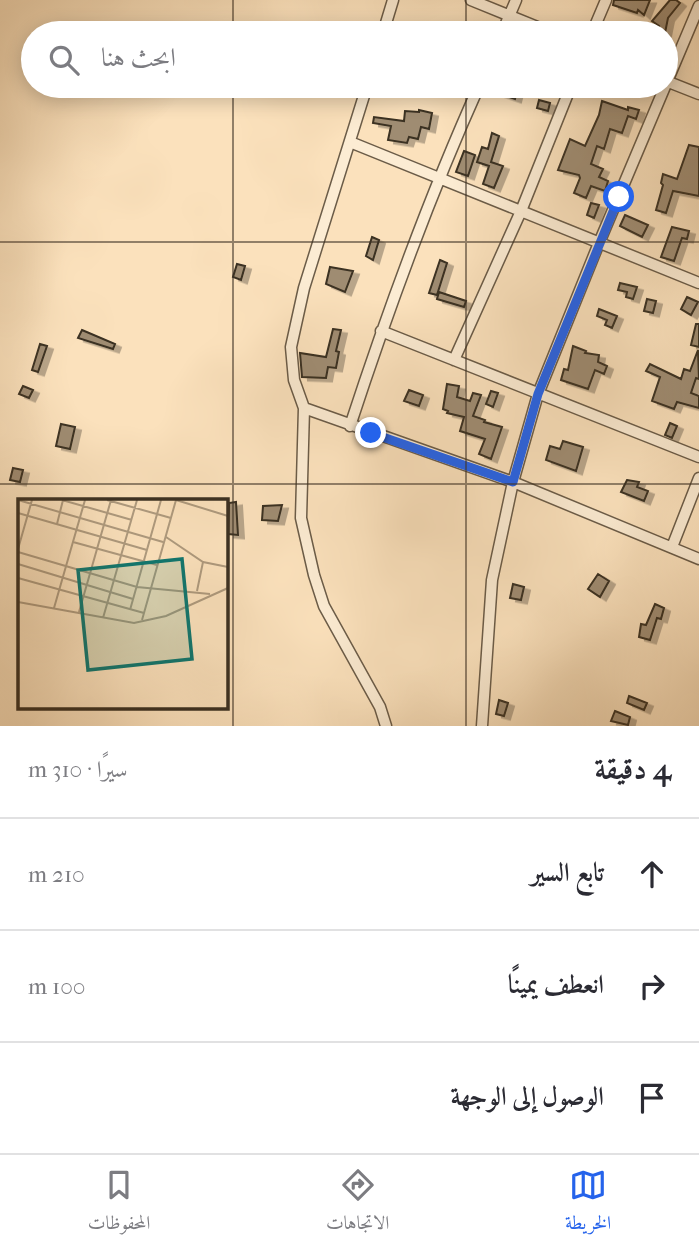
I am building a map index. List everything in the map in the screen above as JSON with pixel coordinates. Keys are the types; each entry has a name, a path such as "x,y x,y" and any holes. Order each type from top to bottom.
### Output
{"street":[{"path":"387,21 393,0"},
{"path":"471,0 522,21"},
{"path":"508,21 516,0"},
{"path":"597,21 606,0"},
{"path":"678,55 699,6"},
{"path":"678,85 699,94"},
{"path":"363,98 304,288 291,347 294,380 304,408 301,518 314,575 324,606 380,707 386,726"},
{"path":"350,426 381,331 438,177 474,98"},
{"path":"454,360 521,211 566,98"},
{"path":"482,726 492,580 513,482 538,394 660,98"},
{"path":"350,142 699,283"},
{"path":"381,331 699,457"},
{"path":"304,408 513,482 699,559"},
{"path":"672,547 699,478"}],"building":[{"path":"614,0 650,0 644,15 638,10 637,13 613,5"},
{"path":"670,0 680,3 667,21 652,21"},
{"path":"539,100 550,103 548,111 537,108"},
{"path":"602,101 628,110 628,107 639,110 636,119 628,116 622,133 610,129 604,149 597,146 591,164 603,169 599,177 608,181 605,191 591,186 586,198 574,193 579,175 558,170 570,139 585,146 599,115"},
{"path":"405,111 432,113 429,129 421,127 418,139 409,137 407,143 388,140 391,126 373,123 374,117 404,121"},
{"path":"492,133 499,136 491,162 503,166 494,188 483,184 489,166 477,162 482,147 488,149"},
{"path":"689,145 699,147 699,196 673,191 666,213 656,210 663,174 677,179"},
{"path":"464,151 475,155 468,176 456,172"},
{"path":"591,203 599,205 594,218 587,215"},
{"path":"625,215 648,225 642,237 620,226"},
{"path":"672,227 689,231 687,239 682,238 674,261 661,257"},
{"path":"372,237 379,240 373,260 366,256"},
{"path":"440,260 447,263 437,295 429,293"},
{"path":"237,264 245,266 241,280 233,277"},
{"path":"330,267 353,271 345,292 326,284"},
{"path":"620,283 637,287 633,299 626,297 627,292 618,290"},
{"path":"439,292 466,301 464,307 437,299"},
{"path":"687,297 698,302 691,315 681,309"},
{"path":"647,299 656,301 653,313 644,311"},
{"path":"599,309 617,316 612,328 605,325 607,320 597,316"},
{"path":"696,324 699,324 699,347 691,345"},
{"path":"333,329 341,330 336,351 339,352 336,368 328,367 326,378 302,377 300,353 326,357"},
{"path":"82,330 115,344 113,349 78,338"},
{"path":"40,344 47,346 38,372 32,370"},
{"path":"573,346 586,351 585,353 599,355 598,362 607,366 604,374 595,370 588,389 561,380 564,369 568,370"},
{"path":"698,350 699,379 696,378 691,393 699,396 699,408 677,402 674,409 652,401 660,377 646,371 650,364 681,379 684,369 690,371"},
{"path":"447,384 459,386 457,397 470,401 473,393 481,395 473,416 502,427 491,459 479,454 485,439 460,431 464,417 447,413 448,411 443,409"},
{"path":"23,386 33,390 29,398 19,394"},
{"path":"409,390 423,395 419,406 404,401"},
{"path":"491,391 498,393 493,407 486,404"},
{"path":"670,423 677,426 672,438 665,435"},
{"path":"61,424 75,427 70,449 56,446"},
{"path":"563,441 583,447 576,471 546,460 550,446 560,449"},
{"path":"13,468 23,470 20,482 10,480"},
{"path":"627,480 639,482 637,487 648,491 644,501 621,492"},
{"path":"236,502 238,535 228,534 229,503"},
{"path":"282,505 278,521 262,520 263,506"},
{"path":"598,574 609,581 600,597 588,589"},
{"path":"513,584 524,587 521,600 510,598"},
{"path":"655,604 664,608 661,619 657,618 650,640 639,637 641,624 646,625"},
{"path":"629,696 647,703 644,710 627,703"},
{"path":"499,700 508,703 504,716 496,714"},
{"path":"615,711 630,717 628,725 611,721"}],"route":[{"path":"371,433 513,482 538,394 619,197"}]}
